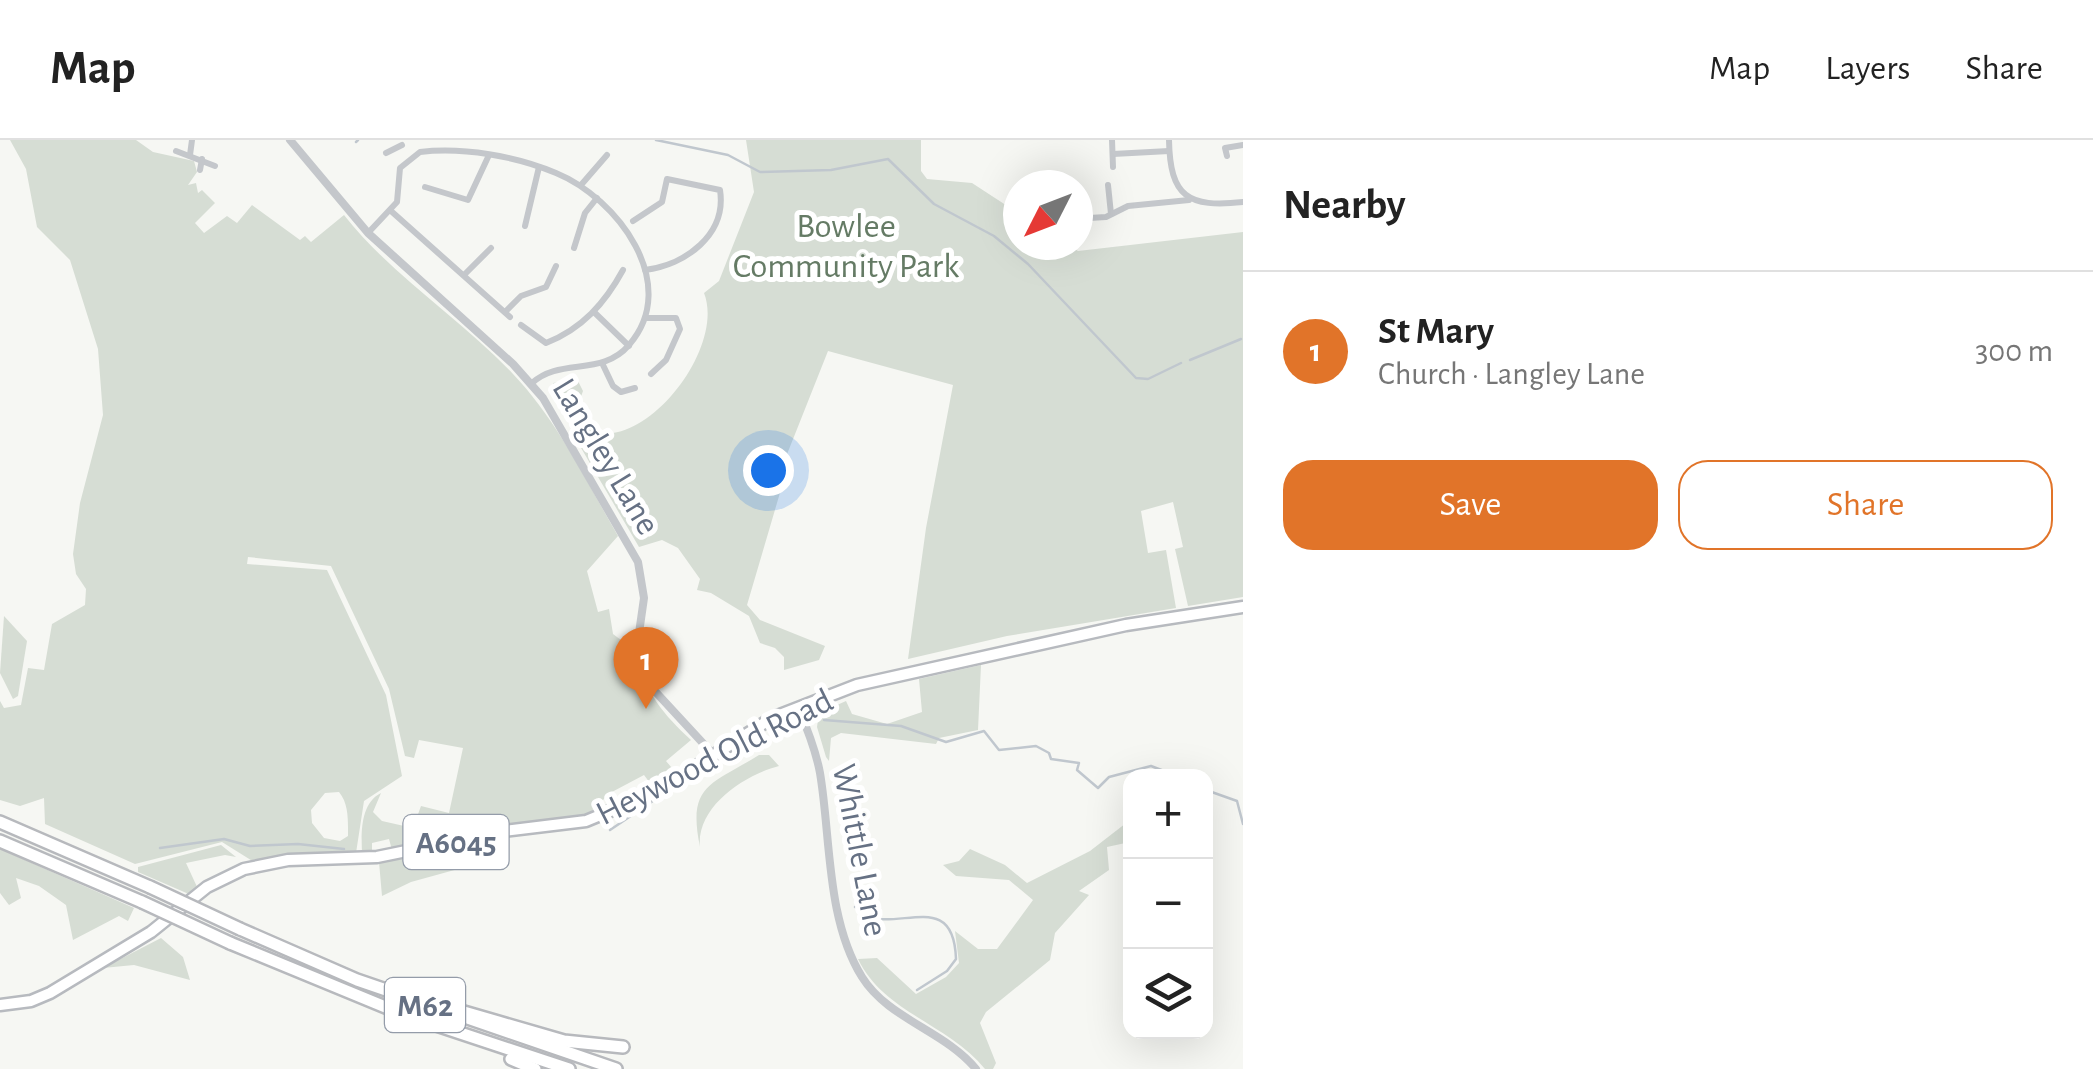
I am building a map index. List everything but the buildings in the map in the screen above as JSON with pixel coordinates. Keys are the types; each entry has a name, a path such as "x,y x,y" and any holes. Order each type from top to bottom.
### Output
{"highway":[{"name":"M62","path":"0,822 358,980 616,1069"},
{"name":"M62","path":"0,841 230,943 535,1069"},
{"name":"M62","path":"358,980 564,1041 623,1047"},
{"name":"M62","path":"400,1013 569,1069"}],"main road":[{"name":"Heywood Old Road","path":"0,1005 40,997 142,938 207,887 244,869 288,860 377,857 504,831 586,822 656,792 712,753 798,707 906,672 1126,625 1243,607"}],"street":[{"path":"190,155 192,140"},
{"name":"Langley Lane","path":"290,140 368,234 532,383 638,562 644,598 639,633 652,688 712,753"},
{"path":"1112,140 1113,167"},
{"path":"1169,140 1170,170 1182,194 1216,205 1243,202"},
{"path":"1225,148 1243,145"},
{"path":"368,234 391,211 406,161 399,148 386,154"},
{"path":"176,151 215,166"},
{"path":"406,161 430,151 489,155 539,167 581,185 637,246 645,270 646,318 629,346 603,365 552,370 532,383"},
{"path":"1113,154 1170,151"},
{"path":"425,187 468,200 489,155"},
{"path":"581,185 607,155"},
{"path":"200,170 202,159"},
{"path":"525,226 539,167"},
{"path":"633,220 662,202 667,179 720,190 722,203 704,245 673,266 645,270"},
{"path":"1108,185 1110,214"},
{"path":"574,248 585,212 597,198"},
{"path":"1093,217 1128,206 1190,199"},
{"path":"391,211 416,228 507,314 521,296 546,286 556,266"},
{"path":"464,275 491,248"},
{"path":"521,326 546,343 568,334 595,313 623,270"},
{"path":"595,313 629,346"},
{"path":"646,318 676,318 680,329 666,360 650,374"},
{"path":"603,365 612,386 622,392 635,388"},
{"name":"Whittle Lane","path":"798,707 816,757 834,888 860,975 890,1005 964,1055 976,1069"}],"green space":[{"path":"10,140 136,140 153,152 194,161 197,172 188,185 196,183 198,193 202,190 215,203 195,223 204,233 227,216 237,223 252,205 300,240 305,236 311,242 344,215 383,258 513,374 570,452 618,536 587,571 598,612 609,609 613,634 621,640 616,656 638,654 645,680 657,702 691,740 666,761 677,774 653,787 644,775 610,793 588,815 392,850 389,839 372,843 372,851 362,852 366,811 381,793 373,812 382,821 413,828 421,806 449,813 463,748 419,740 414,758 405,756 389,689 331,566 248,557 247,564 327,570 386,695 402,776 364,801 356,853 254,862 222,842 135,864 45,824 44,798 20,806 0,800 0,701 4,708 21,705 28,668 44,670 52,624 85,605 86,589 76,574 73,554 80,503 103,415 98,349 70,260 37,227 26,169","holes":["339,792 345,802 348,836 340,841 324,838 312,823 311,810 325,793"]},
{"name":"Bowlee Community Park","path":"746,140 921,140 921,171 927,179 972,183 1003,203 1003,260 1093,260 1093,249 1243,232 1243,597 1188,606 1175,549 1183,547 1173,502 1141,511 1148,553 1166,550 1176,608 1007,636 908,659 926,528 953,385 828,351 776,482 782,486 747,605 760,620 825,646 819,660 784,670 784,657 775,648 760,643 749,616 711,593 697,590 700,579 678,548 662,540 639,547 577,441 553,383 577,379 583,391 577,408 585,417 582,428 606,433 632,427 669,398 697,357 708,313 704,293 719,281 754,192"},
{"path":"4,616 27,641 18,696 13,699 0,673"},
{"path":"981,665 978,730 939,738 936,744 841,733 831,738 829,761 826,757 817,727 819,713 846,701 852,714 887,724 922,712 919,679"},
{"path":"759,755 769,755 779,766 738,785 714,806 701,832 700,847 700,798 716,781"},
{"path":"1123,825 1123,844 1107,847 1109,870 1079,891 1089,895 1055,933 1050,960 986,1012 980,1023 996,1063 993,1069 985,1069 954,1040 884,993 858,959 877,958 916,994 946,977 959,963 955,931 978,949 997,949 1033,900 1009,880 956,876 943,865 959,861 970,849 1005,865 1027,883 1090,851"},
{"path":"487,839 498,858 411,882 382,896 379,862"},
{"path":"221,845 236,857 225,855 186,863 198,889 191,895 138,872 138,867"},
{"path":"0,849 134,908 128,921 119,916 73,940 66,905 39,886 16,878 21,898 9,905 0,893"},
{"path":"161,938 183,957 190,980 134,965 103,968"}],"waterway":[{"path":"656,140 728,155 760,172 831,170 888,159 934,204 994,236 1028,264 1136,378 1148,379 1181,363"},
{"path":"1190,360 1241,339"},
{"path":"824,720 901,726 946,742 984,731 999,750 1036,746 1049,753 1051,759 1079,763 1077,770 1098,788 1109,777 1123,773"},
{"path":"1140,769 1159,769"},
{"path":"610,830 687,778"},
{"path":"1213,792 1237,801 1243,824"},
{"path":"160,848 224,839 250,846 298,844 344,849"},
{"path":"855,907 874,918 929,917 948,927 956,959 947,971 917,990"}],"place":[{"name":"St Mary","path":"646,709"}]}
